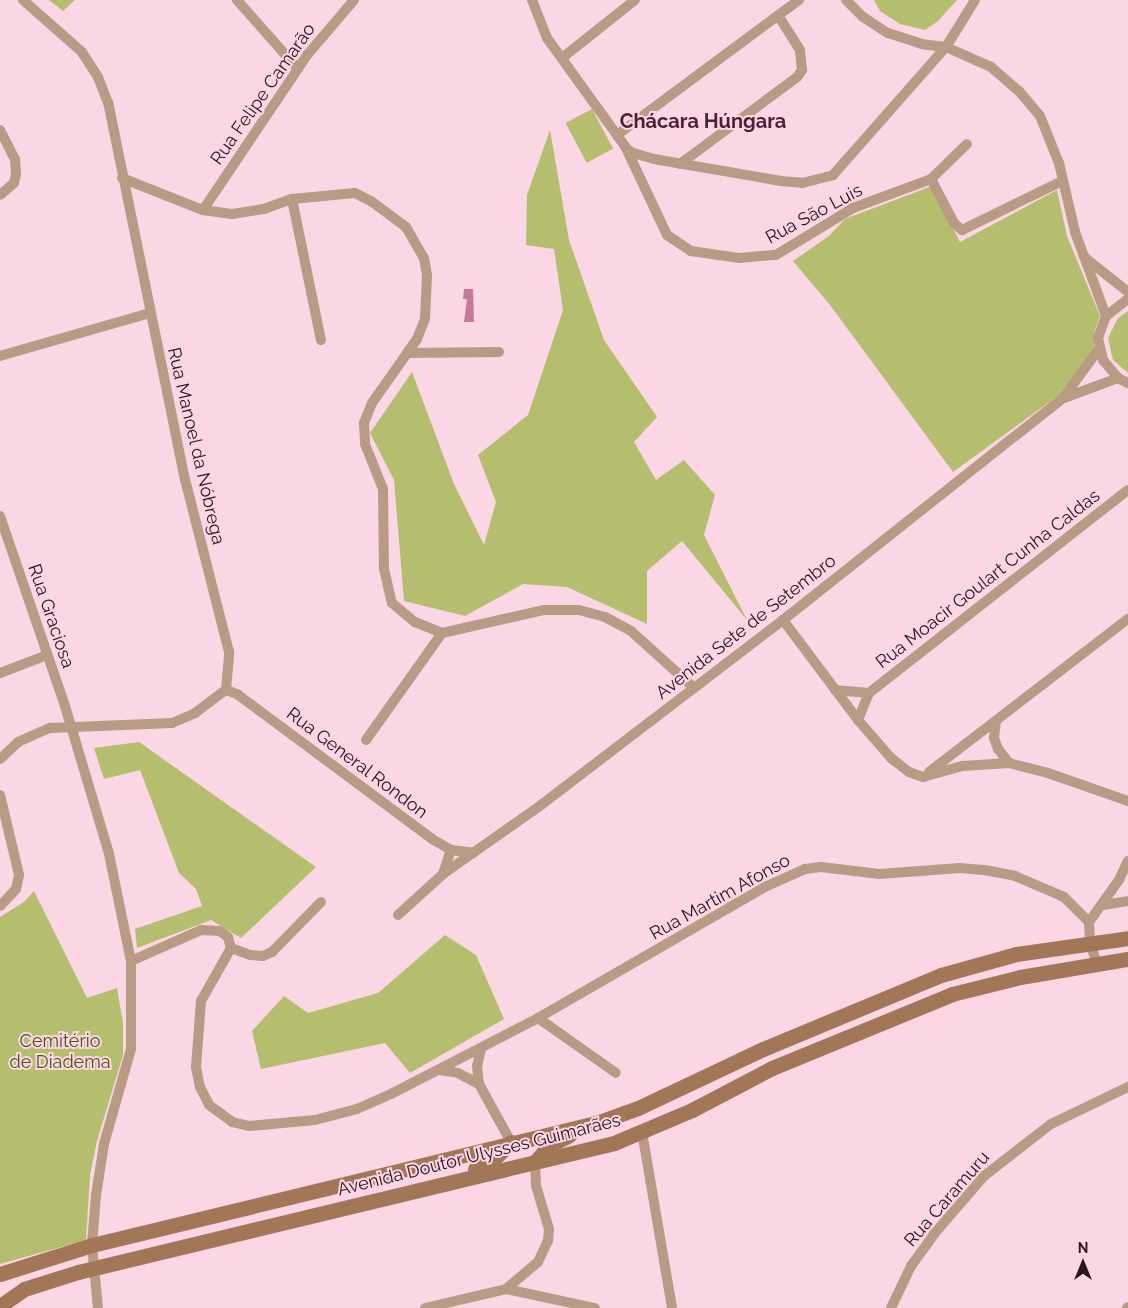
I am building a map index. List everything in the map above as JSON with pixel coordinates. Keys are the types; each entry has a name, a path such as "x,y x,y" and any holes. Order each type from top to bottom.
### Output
{"main road":[{"name":"Avenida Doutor Ulysses Guimarães","path":"0,1274 92,1245 596,1123 638,1108 763,1049 941,975 1016,954 1128,938"},
{"name":"Avenida Doutor Ulysses Guimarães","path":"0,1306 24,1289 95,1269 614,1143 642,1132 772,1068 952,994 1020,977 1128,959"},
{"path":"535,1162 550,1145 596,1123"},
{"path":"405,1193 489,1164 512,1142"}],"street":[{"name":"Rua Manoel da Nóbrega","path":"23,0 82,52 98,77 108,103 186,480 228,636 226,690"},
{"path":"237,0 298,69"},
{"name":"Rua Felipe Camarão","path":"203,210 298,69 354,0"},
{"name":"Rua São Luis","path":"532,0 539,23 625,146 667,235 677,244 710,256 759,258 776,255 853,208 931,180 967,144"},
{"path":"562,58 634,0"},
{"path":"618,135 799,0"},
{"path":"846,0 863,17 888,33 921,44 946,47 991,67 1018,90 1040,116 1062,181 1084,258 1106,316"},
{"path":"625,146 633,154 680,164 802,183 833,175 946,47 975,0"},
{"path":"680,164 797,77 802,70 800,50 778,15"},
{"path":"0,130 15,160 16,174 14,183 0,195"},
{"path":"122,178 203,210 232,214 264,209 292,199 355,193 371,201 406,226 424,258 428,291 425,319 407,353 372,404 364,423 365,444 382,489 384,569 392,603 415,622 442,633 544,610 579,610 606,617 631,631 694,688"},
{"path":"931,180 958,228 968,230 1062,181"},
{"path":"292,199 321,340"},
{"path":"1084,258 1128,292"},
{"path":"1128,299 1106,316 1098,338 1102,360 1118,378 1128,383"},
{"path":"0,356 150,313"},
{"name":"Avenida Sete de Setembro","path":"398,916 443,874 474,853 783,620 1063,398 1099,349"},
{"path":"407,353 499,352"},
{"name":"Avenida Sete de Setembro","path":"1063,398 1118,378"},
{"name":"Rua Moacir Goulart Cunha Caldas","path":"858,720 869,693 1128,490"},
{"name":"Rua Graciosa","path":"0,516 71,727 119,892 131,961 131,1050 104,1144 92,1245 98,1308"},
{"path":"923,777 1128,619"},
{"path":"783,620 858,720 901,767 923,777 962,766 1009,763 1048,773 1128,800"},
{"path":"366,740 442,633"},
{"path":"0,673 47,655"},
{"path":"0,758 26,739 50,728 172,723 195,713 226,690"},
{"name":"Rua General Rondon","path":"226,690 237,694 451,850 474,853"},
{"name":"Rua Moacir Goulart Cunha Caldas","path":"835,690 869,693"},
{"path":"996,721 994,738 998,749 1009,763"},
{"path":"0,795 19,875 16,889 0,906"},
{"name":"Avenida Sete de Setembro","path":"443,874 451,850"},
{"path":"1098,964 1090,942 1089,922 1103,905 1128,861"},
{"name":"Rua Martim Afonso","path":"231,948 208,985 197,1025 196,1067 200,1087 208,1105 221,1115 250,1126 315,1120 357,1109 481,1049 767,886 805,869 821,867 880,874 960,868 985,870 1015,876 1058,894 1081,911 1089,922"},
{"path":"1103,905 1128,901"},
{"path":"131,961 200,930 220,931 228,937 231,948 250,955 263,956 272,952 321,902"},
{"path":"538,1018 616,1073"},
{"path":"481,1049 477,1066 479,1084 512,1142"},
{"path":"440,1070 458,1073 479,1084"},
{"name":"Rua Caramuru","path":"890,1308 911,1266 928,1242 984,1176 1051,1124 1128,1087"},
{"path":"642,1132 672,1308"},
{"path":"506,1289 538,1262 548,1241 549,1229 536,1186 535,1162"},
{"path":"425,1308 506,1289 595,1308"}],"green space":[{"path":"49,0 75,0 63,11"},
{"path":"874,0 957,0 938,21 925,30 900,24 880,11"},
{"path":"592,109 613,149 587,163 566,123"},
{"path":"550,130 569,240 604,340 657,417 634,442 656,480 684,460 715,495 704,535 747,620 682,541 647,571 647,624 567,587 523,584 465,616 404,601 394,480 370,433 412,372 454,484 484,545 496,502 478,455 528,415 563,310 554,249 526,245 527,195"},
{"path":"932,186 960,242 1057,190 1067,236 1100,316 1094,333 1094,349 1059,395 953,472 830,305 793,261 829,236 845,219"},
{"path":"1128,311 1128,373 1113,360 1108,338 1118,318"},
{"path":"139,742 316,867 241,938 211,920 137,948 135,929 202,906 196,889 179,873 140,770 104,779 94,748"},
{"name":"Cemitério de Diadema","path":"34,891 87,998 117,988 123,1023 123,1055 97,1141 90,1175 86,1240 0,1264 0,917 24,902"},
{"path":"445,935 476,955 504,1019 410,1073 385,1043 261,1069 252,1031 284,996 308,1013 378,993"}],"shaded area":[{"path":"464,289 473,289 474,322 464,322 467,299 463,299"}],"district":[{"name":"Chácara Húngara","path":"703,121"}]}
